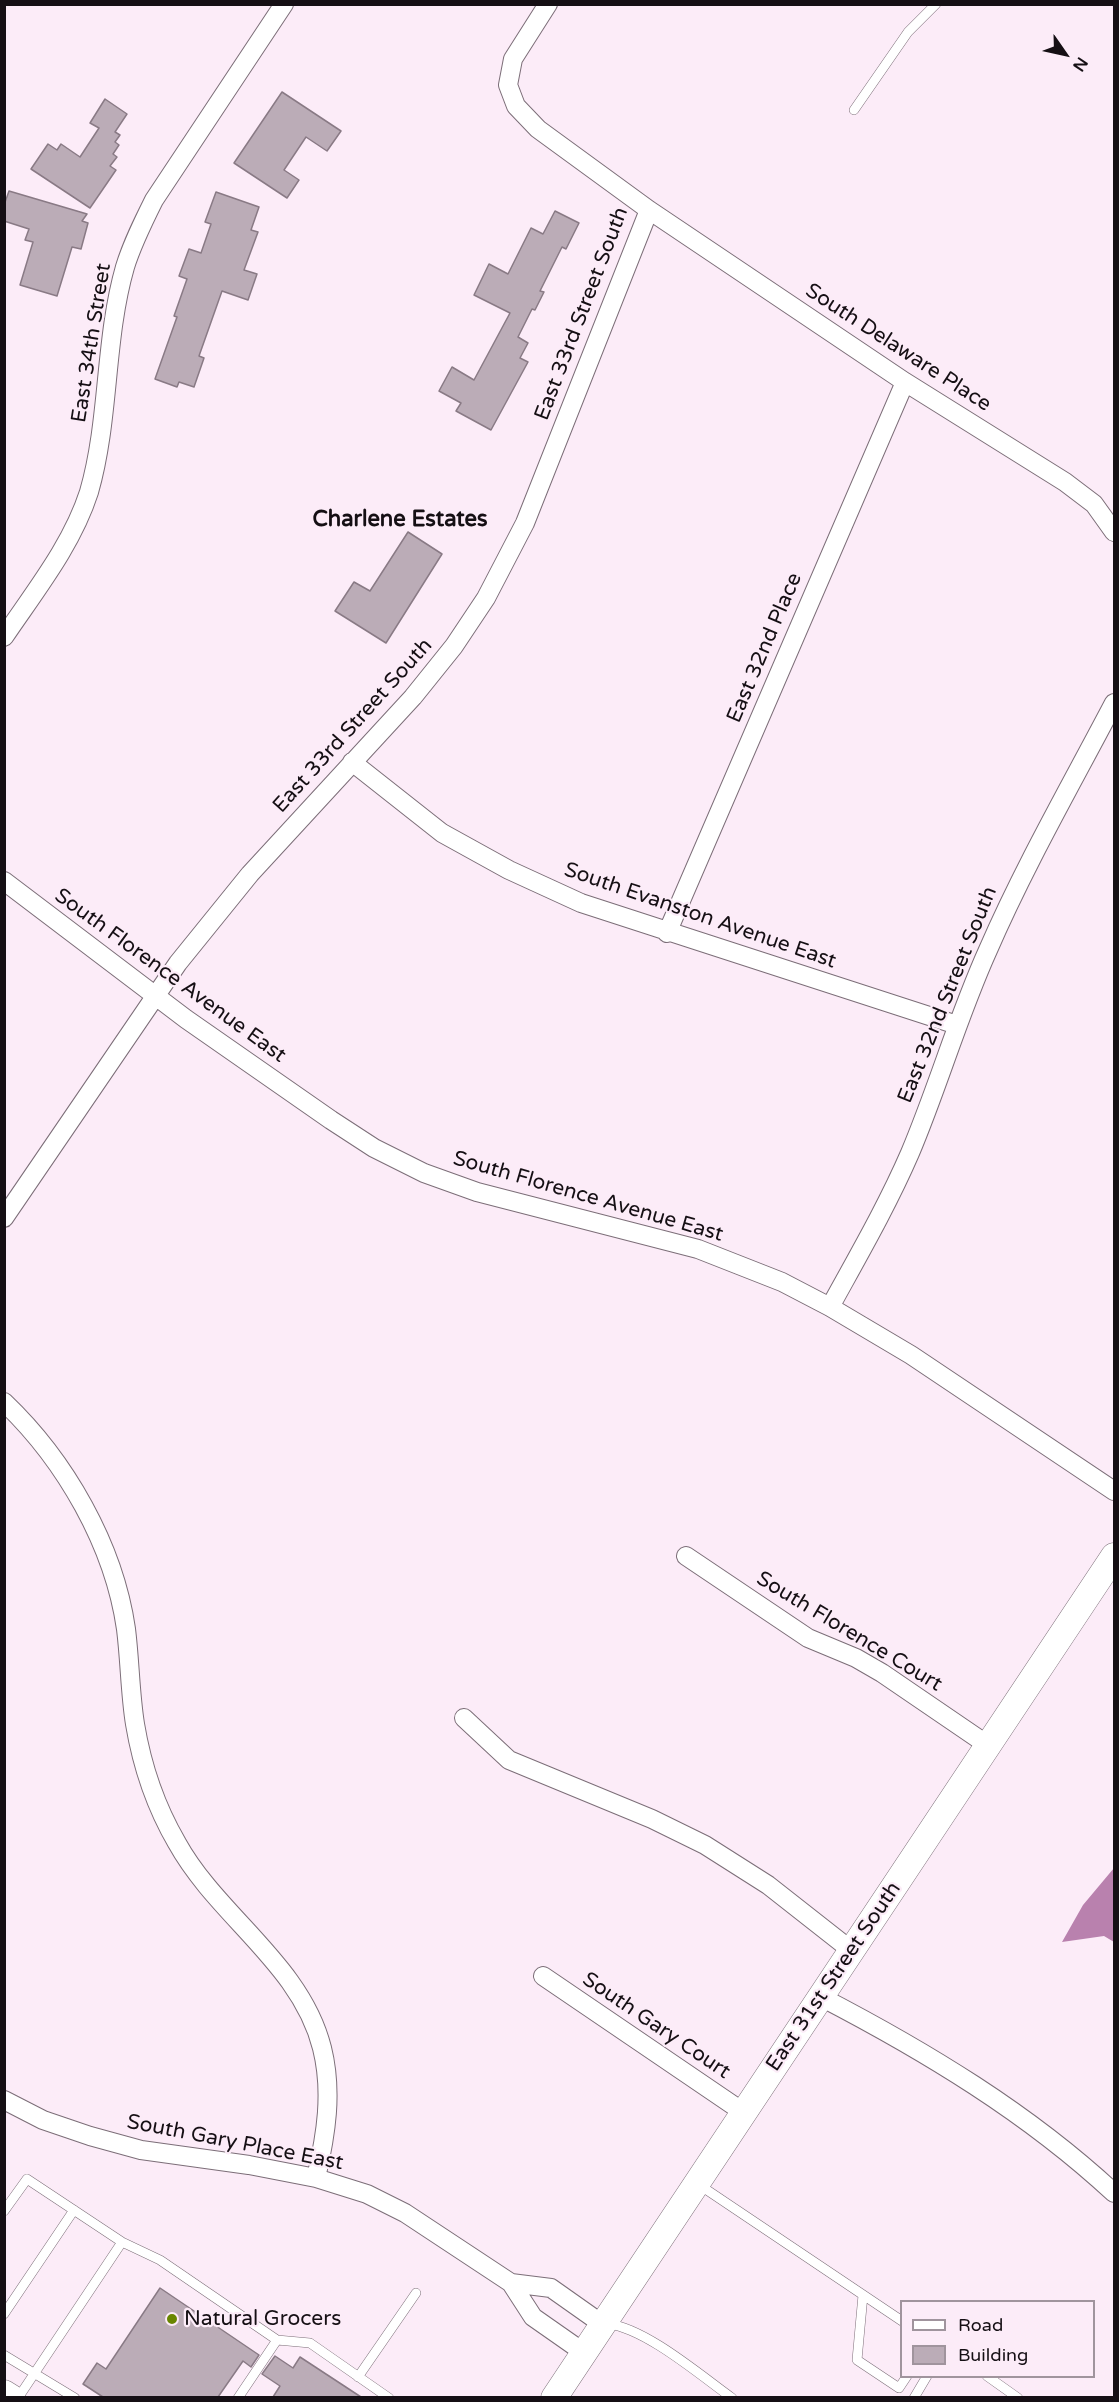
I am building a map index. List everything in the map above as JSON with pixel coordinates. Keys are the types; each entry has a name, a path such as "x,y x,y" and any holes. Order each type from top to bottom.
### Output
{"main road":[{"name":"East 31st Street South","path":"554,2397 1114,1556"},
{"path":"4,2393 12,2397"}],"street":[{"name":"East 34th Street","path":"4,637 59,556 88,494 97,454 118,299 125,268 141,228 154,200 284,4"},
{"name":"East 33rd Street South","path":"4,1218 178,963 250,874 413,697 454,645 504,566 525,523 649,210 538,129 516,106 508,85 513,58 548,4"},
{"name":"South Delaware Place","path":"649,210 905,382 1065,482 1094,504 1114,531"},
{"name":"East 32nd Place","path":"667,933 905,382"},
{"name":"East 32nd Street South","path":"830,1307 882,1213 910,1153 957,1025 1011,896 1114,703"},
{"name":"South Evanston Avenue East","path":"352,762 442,833 509,870 581,903 667,933 957,1025"},
{"name":"South Florence Avenue East","path":"4,881 155,996 374,1148 424,1173 477,1192 698,1249 782,1281 911,1355 1114,1491"},
{"path":"4,1401 44,1444 86,1508 111,1572 125,1628 135,1724 144,1764 155,1798 177,1844 197,1875 273,1960 297,1991 312,2020 322,2049 328,2093 326,2136 316,2178"},
{"name":"South Florence Court","path":"686,1556 808,1638 856,1658 882,1673 989,1746"},
{"path":"464,1718 509,1760 652,1819 705,1845 768,1885 852,1951"},
{"name":"South Gary Court","path":"543,1976 743,2112"},
{"path":"821,1997 934,2060 996,2099 1054,2140 1114,2193"},
{"name":"South Gary Place East","path":"4,2100 43,2120 141,2150 249,2165 316,2178 367,2194 405,2213 511,2283 533,2318 583,2352"},
{"name":"South Gary Place East","path":"511,2283 551,2288 602,2324"}],"lane":[{"path":"854,110 908,32 936,4"},
{"path":"4,2211 27,2179 122,2242 160,2260 277,2340 310,2343 389,2397"},
{"path":"696,2183 900,2320"},
{"path":"4,2314 74,2210"},
{"path":"18,2397 122,2242"},
{"path":"358,2377 416,2294"},
{"path":"863,2295 857,2360 899,2388 906,2378"},
{"path":"602,2324 623,2326 644,2336 732,2397"},
{"path":"238,2397 277,2340"},
{"path":"4,2355 75,2397"},
{"path":"914,2397 926,2378"},
{"path":"990,2378 1018,2397"}],"shaded area":[{"path":"1114,1868 1114,1942 1104,1936 1062,1942 1083,1905"}],"building":[{"path":"282,92 341,131 327,151 306,137 284,170 299,180 287,198 234,163"},
{"path":"105,99 127,114 115,132 120,135 115,142 119,145 113,154 117,157 110,166 116,170 90,208 31,169 48,144 57,150 61,144 80,157 99,128 90,123"},
{"path":"9,191 87,214 82,221 88,223 81,249 72,247 57,296 20,285 33,242 25,240 29,229 4,221 4,205"},
{"path":"216,192 259,207 251,230 258,232 244,270 257,274 248,300 222,291 199,356 204,358 194,387 179,382 177,387 155,379 177,317 174,316 187,279 179,276 189,249 201,253 211,224 205,222"},
{"path":"555,211 579,223 566,249 562,247 540,291 544,292 535,310 532,309 518,337 528,343 520,358 528,362 491,430 456,411 461,403 439,391 452,367 474,380 510,313 474,295 489,264 508,274 531,228 543,234"},
{"path":"408,532 442,554 386,643 335,611 354,582 370,591"},
{"name":"Natural Grocers","path":"160,2288 259,2355 251,2367 243,2361 218,2397 103,2397 83,2384 97,2363 106,2369"},
{"path":"275,2356 293,2368 300,2357 361,2397 273,2397 280,2386 262,2374"}],"place":[{"name":"Natural Grocers","path":"172,2319"}],"district":[{"name":"Charlene Estates","path":"400,520"}]}
